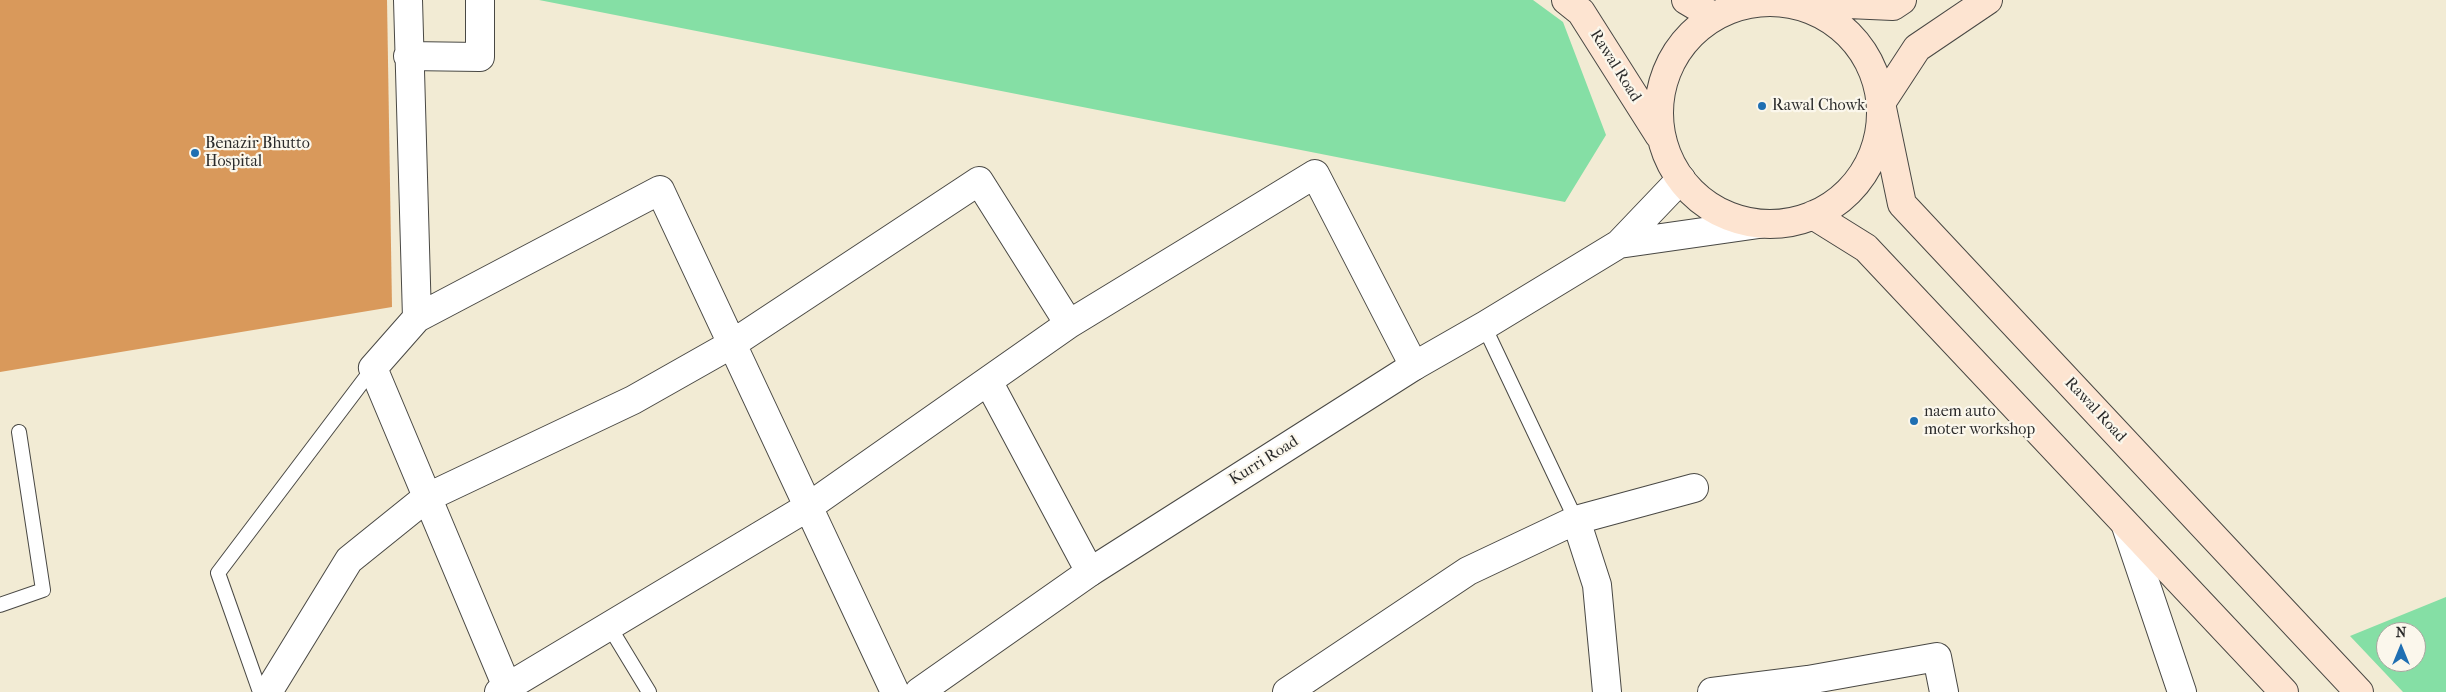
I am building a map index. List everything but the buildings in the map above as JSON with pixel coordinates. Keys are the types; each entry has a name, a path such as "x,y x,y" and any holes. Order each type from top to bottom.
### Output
{"main road":[{"name":"Rawal Road","path":"1566,0 1581,12 1660,137"},
{"path":"1686,0 1713,16"},
{"path":"1767,1 1795,4 1821,14 1844,29 1862,50 1876,76 1881,103 1880,131 1872,158 1858,182 1838,202 1814,215 1786,224 1759,224 1731,218 1706,205 1681,179 1669,163 1660,137 1658,109 1662,81 1673,56 1691,34 1713,16 1739,5 1767,1 1893,6 1902,0"},
{"path":"1881,103 1917,48 1988,0"},
{"name":"Rawal Road","path":"1881,103 1902,204 2359,692"},
{"path":"1814,215 1866,248 2284,692"}],"street":[{"path":"408,0 408,56 417,318"},
{"path":"408,56 480,57 480,0"},
{"path":"895,692 808,507 660,190 417,318 373,368 503,690 808,507 1069,324 1315,174 1414,366"},
{"path":"1619,244 1681,179"},
{"path":"268,692 349,560 426,498 633,400 732,344 979,181 1069,324"},
{"path":"1619,244 1759,224"},
{"name":"Kurri Road","path":"919,692 1090,572 1414,366 1619,244"},
{"path":"988,380 1090,572"},
{"path":"1288,692 1468,571 1576,520 1694,488"},
{"path":"1576,520 1597,585 1607,692"},
{"path":"2126,526 2182,692"},
{"path":"1712,692 1808,680 1937,657 1944,692"}],"lane":[{"path":"1484,326 1576,520"},
{"path":"260,692 218,573 373,368"},
{"path":"0,605 42,590 19,432"},
{"path":"609,626 649,692"}],"green space":[{"path":"539,0 1533,0 1563,22 1606,135 1565,202"},
{"path":"2446,597 2446,692 2403,692 2384,672 2426,672 2426,622 2384,622"},
{"path":"2376,625 2376,663 2350,636"}],"place":[{"name":"Rawal Chowk","path":"1762,106"},
{"name":"Benazir Bhutto Hospital","path":"195,153"},
{"name":"naem auto moter workshop","path":"1914,421"}]}
